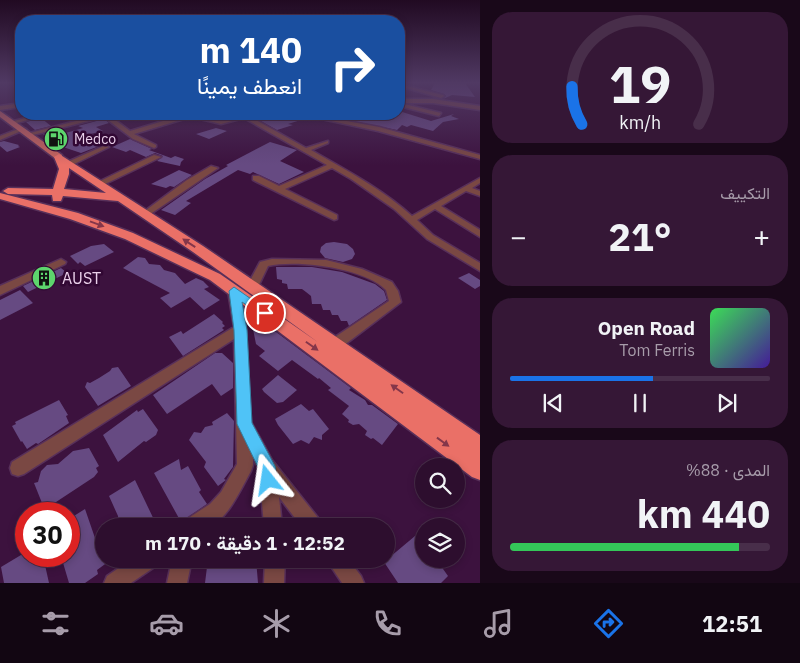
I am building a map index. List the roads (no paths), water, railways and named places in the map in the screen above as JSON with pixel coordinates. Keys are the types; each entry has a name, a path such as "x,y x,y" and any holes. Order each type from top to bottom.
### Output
{"highway":[{"path":"59,156 148,216 480,469"},
{"path":"59,156 66,171 58,192 58,200 74,216"},
{"path":"0,189 16,192 80,192 123,200"},
{"path":"63,207 66,197 80,192"},
{"path":"0,196 74,216 129,236 243,289 334,345 480,446"},
{"path":"129,236 146,231 148,216"}],"main road":[{"path":"0,113 59,156"}],"street":[{"path":"424,110 439,114"},
{"path":"13,122 22,120"},
{"path":"0,138 81,120"},
{"path":"116,120 140,141 154,146"},
{"path":"130,133 172,120"},
{"path":"212,120 221,122 227,120"},
{"path":"252,120 333,164 384,198 430,237 480,268"},
{"path":"332,120 379,129 480,158"},
{"path":"306,150 326,142"},
{"path":"69,163 106,147"},
{"path":"100,184 157,158"},
{"path":"278,189 333,164"},
{"path":"148,216 190,182 214,168"},
{"path":"256,178 334,217"},
{"path":"412,220 468,189 480,180"},
{"path":"468,189 480,194"},
{"path":"436,206 480,234"},
{"path":"0,291 61,262"},
{"path":"205,518 216,510 235,486 244,465 245,424 240,330 243,289 264,264 272,262 338,265 383,281 389,287 394,294 395,302 334,345"},
{"path":"18,468 240,330"},
{"path":"245,424 266,466 306,518"},
{"path":"266,466 272,518"},
{"path":"114,583 136,568"},
{"path":"177,583 180,568"},
{"path":"274,583 275,568"},
{"path":"343,568 354,583"}],"place":[{"name":"Medco","path":"56,139"},
{"name":"AUST","path":"44,278"}]}
